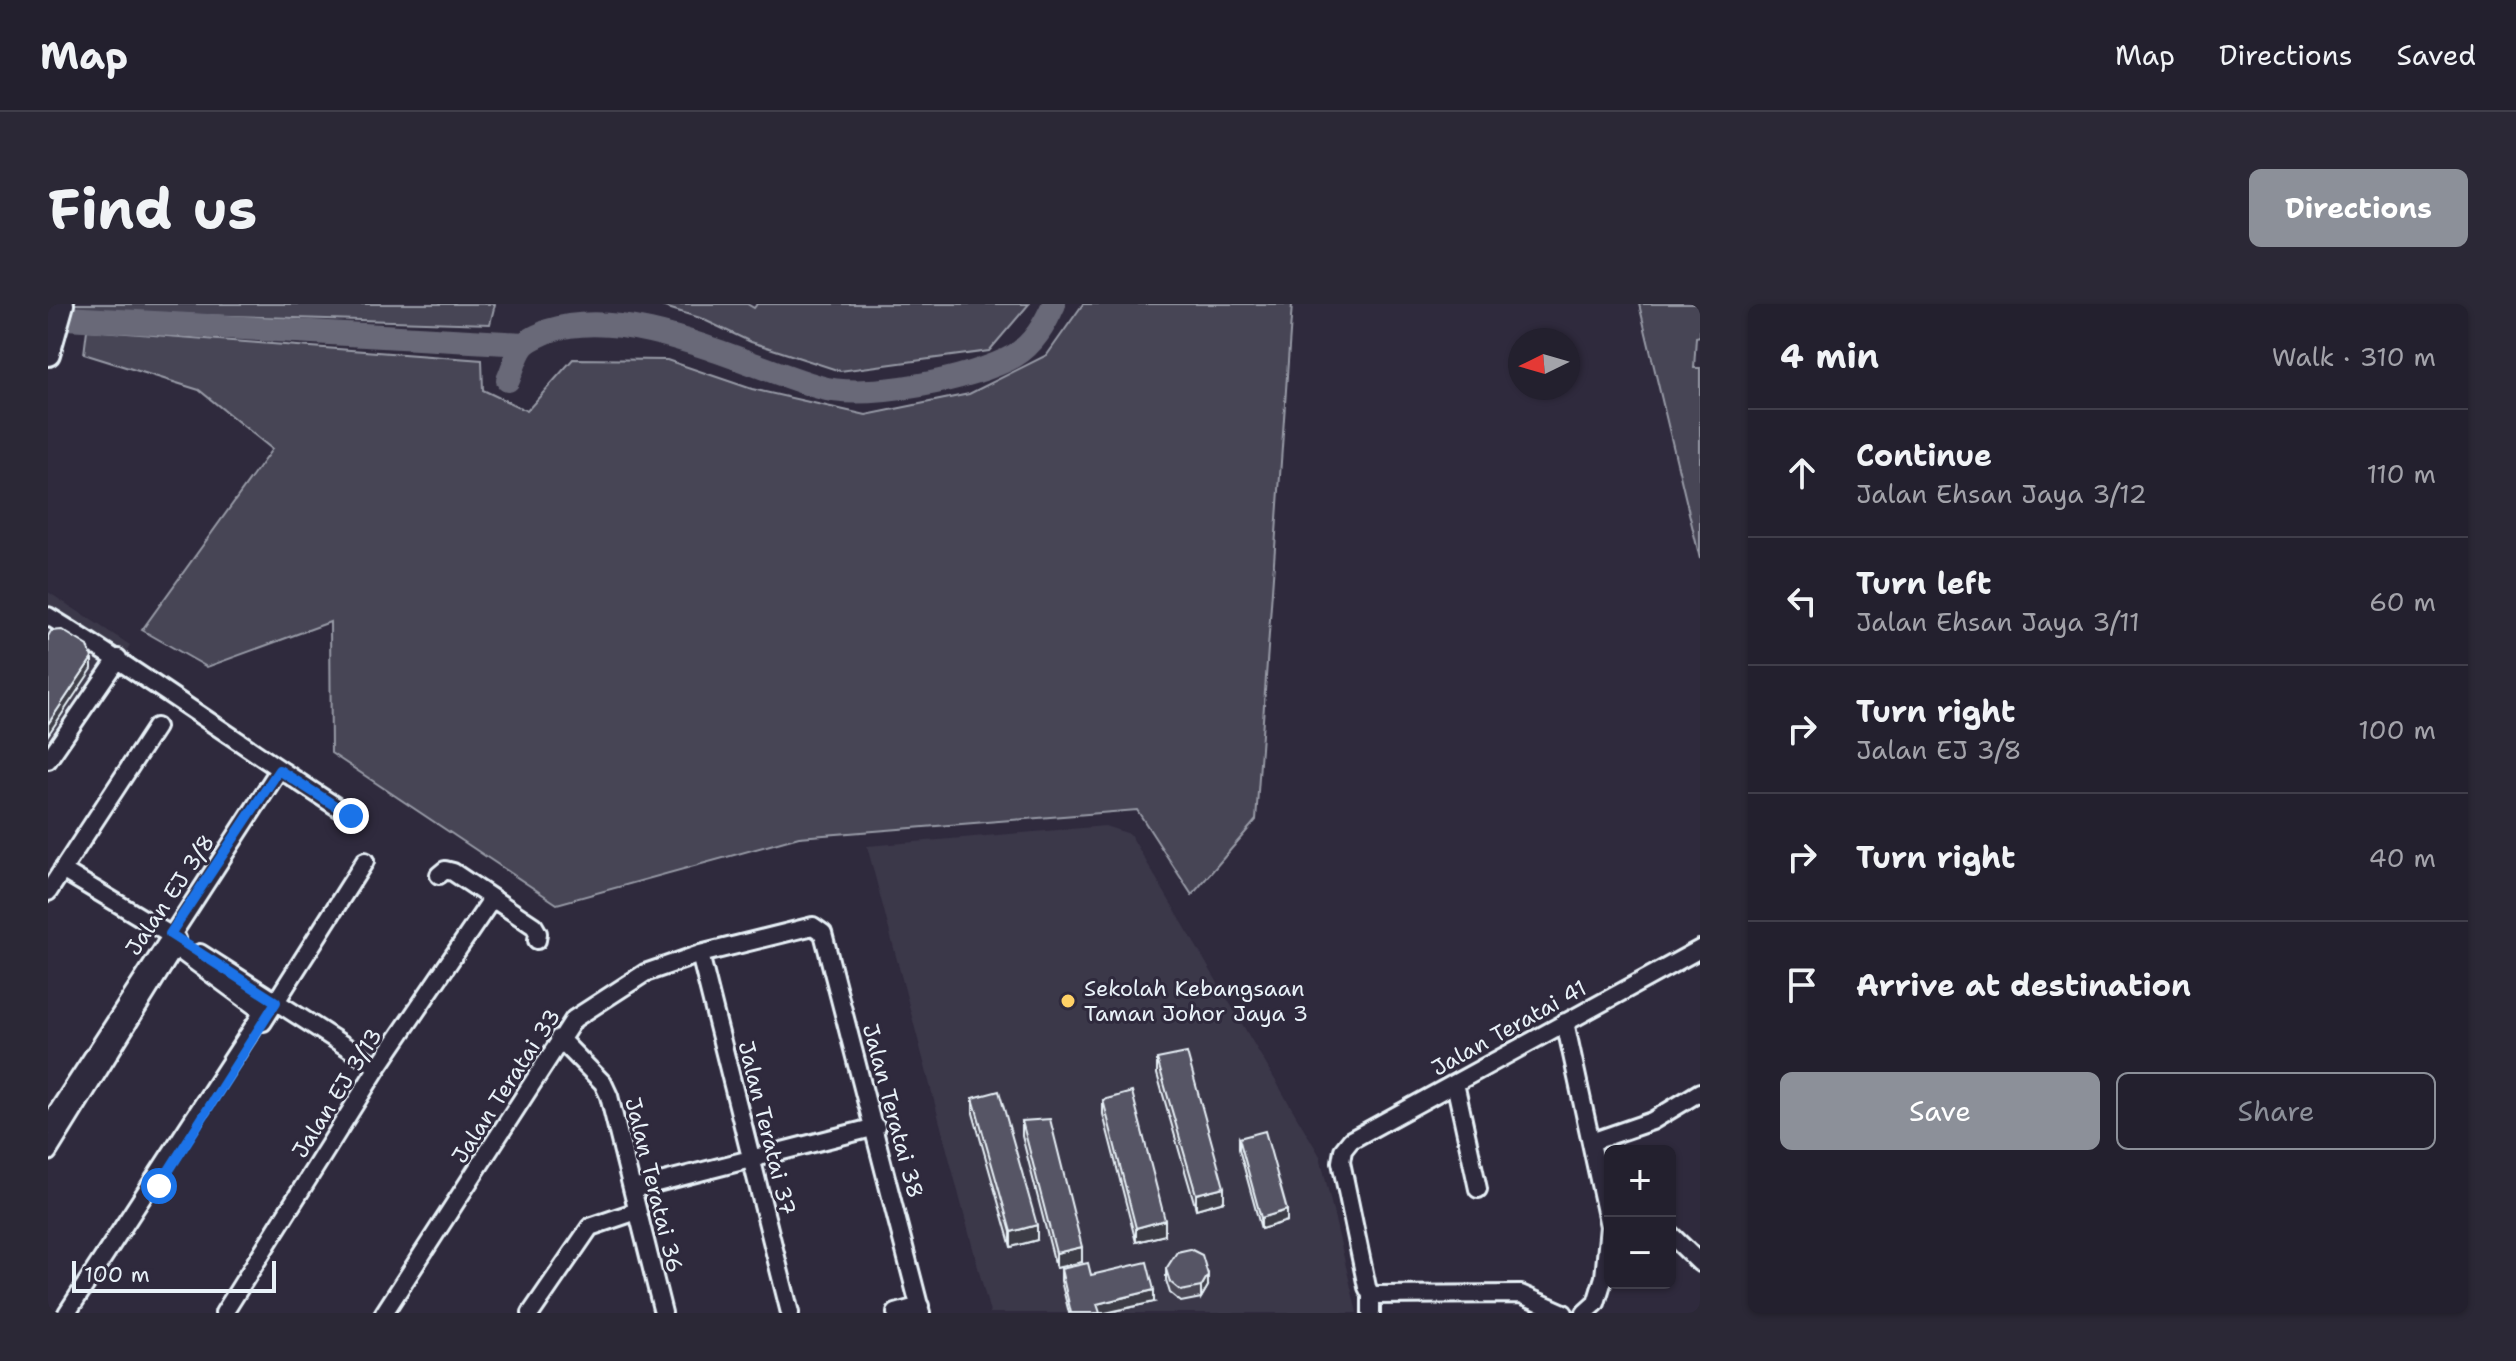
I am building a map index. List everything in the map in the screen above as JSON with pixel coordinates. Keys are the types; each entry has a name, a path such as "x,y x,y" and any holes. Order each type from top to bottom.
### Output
{"main road":[{"path":"48,354 62,304"}],"street":[{"path":"48,616 118,658 351,816"},
{"path":"48,760 118,658"},
{"path":"48,892 156,727"},
{"name":"Jalan EJ 3/8","path":"48,1126 279,770"},
{"path":"76,1313 365,861"},
{"path":"62,870 170,934 378,1067"},
{"path":"439,875 445,870 453,872 534,926 537,940"},
{"name":"Jalan EJ 3/13","path":"224,1313 378,1067 492,899"},
{"name":"Jalan Teratai 33","path":"384,1313 574,1019 594,1003 645,973 700,954 813,926"},
{"name":"Jalan Teratai 38","path":"813,926 823,933 876,1127 920,1310"},
{"path":"48,1152 175,947 263,1012 67,1313"},
{"name":"Jalan Teratai 41","path":"1371,1295 1341,1162 1343,1150 1376,1125 1700,949"},
{"name":"Jalan Teratai 37","path":"700,954 790,1313"},
{"path":"1565,1022 1608,1217"},
{"name":"Jalan Teratai 36","path":"559,1038 606,1089 663,1313"},
{"path":"1455,1083 1478,1189"},
{"path":"1591,1142 1652,1121 1700,1092"},
{"path":"633,1189 876,1127"},
{"path":"531,1313 590,1227 637,1211"},
{"path":"1676,1240 1700,1263"},
{"path":"1585,1313 1596,1303 1604,1277"},
{"path":"1371,1313 1371,1295 1521,1294 1564,1313"},
{"path":"896,1313 920,1310"}],"shaded area":[{"path":"70,304 495,304 490,324 68,311"},
{"path":"655,304 747,304 754,308 757,304 1029,304 989,351 840,371 751,342 700,318"},
{"path":"1083,304 1292,304 1256,820 1192,895 1137,810 799,837 557,904 331,753 330,622 207,667 142,630 272,449 199,390 84,354 87,330 482,360 483,390 527,411 573,359 667,360 752,389 866,415 969,394 1047,355"},
{"path":"1639,304 1700,304 1700,336 1696,337 1694,368 1700,368 1700,559"},
{"path":"48,592 130,645 48,769"},
{"name":"Sekolah Kebangsaan Taman Johor Jaya 3","path":"1105,826 1130,834 1320,1156 1357,1313 990,1313 867,846"}],"building":[{"path":"62,630 88,646 92,658 48,724 48,636 51,631"},
{"path":"1187,1053 1224,1187 1196,1194 1157,1059"},
{"path":"999,1091 1037,1225 1011,1232 973,1098"},
{"path":"1132,1092 1165,1220 1136,1228 1103,1100"},
{"path":"1050,1119 1082,1247 1056,1253 1022,1121"},
{"path":"1265,1131 1287,1210 1261,1218 1239,1138"},
{"path":"1190,1249 1202,1255 1208,1275 1201,1287 1181,1291 1170,1282 1166,1269 1177,1252"},
{"path":"1147,1262 1154,1290 1097,1304 1100,1313 1071,1313 1061,1269 1088,1263 1091,1275"}],"waterway":[{"path":"508,380 521,350 535,337 548,331 580,325 614,325 685,340 819,387 839,391 890,389 973,373 1014,356 1038,333 1054,304"},
{"path":"48,317 524,344"}],"place":[{"name":"Sekolah Kebangsaan Taman Johor Jaya 3","path":"1068,1001"}],"route":[{"path":"159,1186 276,1002 170,934 279,770 351,816"}]}
